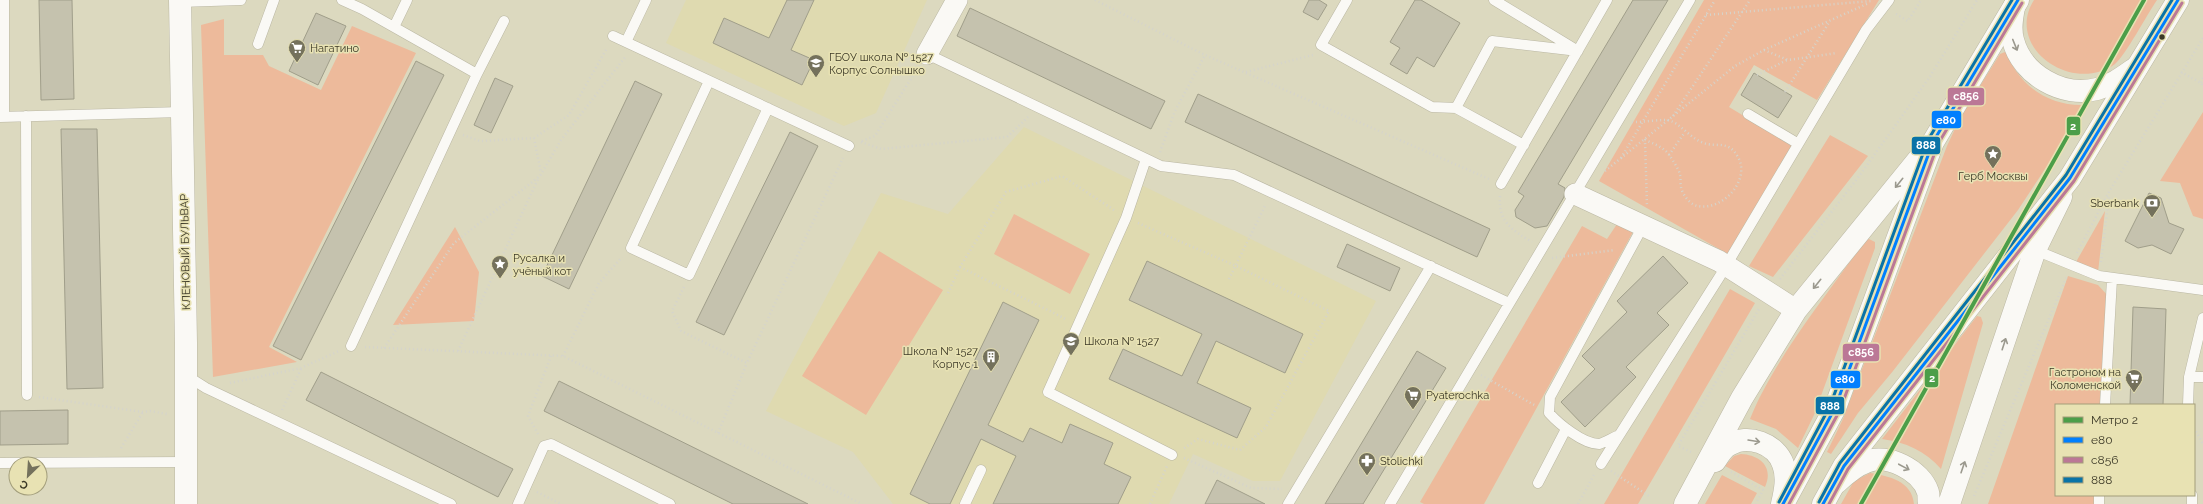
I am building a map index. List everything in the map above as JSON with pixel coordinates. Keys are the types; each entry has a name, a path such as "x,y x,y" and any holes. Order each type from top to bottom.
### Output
{"main road":[{"path":"1949,504 2034,250 2070,178 2178,0"},
{"name":"КЛЕНОВЫЙ БУЛЬВАР","path":"180,1 186,376 186,504"},
{"path":"2016,4 2011,23 2013,39 2018,53 2033,72 2050,83 2069,90 2093,90 2116,83 2136,67"},
{"path":"1685,504 1700,465 1796,310 1933,142 2016,4"},
{"path":"1782,504 1835,408 1933,142"},
{"path":"1828,495 1844,466 2070,178"},
{"path":"1700,465 1728,445 1743,440 1761,442 1774,450 1784,465 1787,479 1782,504"},
{"path":"1828,495 1855,466 1867,461 1891,461 1902,466 1920,478 1928,491 1929,504"}],"street":[{"path":"927,54 957,0"},
{"path":"1575,194 1726,266 1796,310"}],"lane":[{"path":"4,0 2,117 182,112"},
{"path":"180,1 241,0"},
{"path":"258,44 274,0"},
{"path":"342,0 364,4 394,27 477,74"},
{"path":"394,27 407,0"},
{"path":"630,44 646,0"},
{"path":"1347,0 1321,45 1432,107 1456,108 1524,145"},
{"path":"1494,0 1578,51"},
{"path":"1501,184 1607,0"},
{"path":"1390,504 1690,0"},
{"path":"1601,464 1617,436 1726,266 1797,143 1866,30 1887,4"},
{"path":"351,346 477,74 504,21"},
{"path":"613,36 848,146"},
{"path":"1456,108 1492,41 1578,51"},
{"path":"927,54 1155,164 1234,175 1509,303"},
{"path":"709,81 631,248 689,275 768,108"},
{"path":"1748,114 1797,143"},
{"path":"26,116 27,395"},
{"path":"1146,159 1126,218 1048,392 1172,455"},
{"path":"1617,436 1599,444 1584,440 1559,425 1549,413 1550,397 1644,226"},
{"path":"2034,250 2099,276 2112,279 2203,290"},
{"path":"1288,504 1431,266"},
{"path":"2105,404 2112,279"},
{"path":"2188,404 2190,377 2203,318"},
{"path":"186,376 206,388 451,504"},
{"path":"2190,377 2203,377"},
{"path":"1538,483 1566,429"},
{"path":"518,504 544,446 551,444 670,504"},
{"path":"0,463 186,462"},
{"path":"965,504 981,470"}],"path":[{"path":"1095,0 1205,55 1501,184 1499,206 1509,228 1542,248"},
{"path":"1620,160 1715,0"},
{"path":"1670,120 1750,0"},
{"path":"1887,4 1908,21 1921,0"},
{"path":"1700,465 1678,446 1769,293 1860,175 1929,78 1976,0"},
{"path":"1603,172 1670,120 1735,66 1764,50 1873,1 1706,15"},
{"path":"1785,92 1830,20"},
{"path":"451,131 480,141 534,138 569,115 613,36"},
{"path":"1973,499 2071,266 2109,192 2203,38"},
{"path":"458,351 540,176 561,140 630,44"},
{"path":"1764,50 1788,60"},
{"path":"1246,72 1331,51"},
{"path":"1757,75 1788,60 1853,51"},
{"path":"718,433 747,363 848,146 875,136 927,54"},
{"path":"1155,164 1175,111 1205,55"},
{"path":"2181,72 2202,83"},
{"path":"2203,78 2203,87"},
{"path":"859,142 881,149 1006,137 1039,107"},
{"path":"1618,121 1642,123 1670,120 1704,144 1720,144 1729,148 1738,158 1740,171 1738,184 1730,195 1720,202 1707,206 1697,206 1687,200 1681,187 1680,175 1669,155 1661,147 1645,140"},
{"path":"1669,155 1685,132"},
{"path":"384,348 454,243 540,176 542,172 534,138"},
{"path":"1644,226 1647,218 1645,140"},
{"path":"948,293 960,267 1006,192 1062,176 1126,218 1236,266 1329,311 1266,427 1240,450 1198,439 1172,455 1150,504"},
{"path":"1229,279 1272,192"},
{"path":"2099,276 2109,192"},
{"path":"563,356 599,283 631,248"},
{"path":"1535,260 1631,248"},
{"path":"960,267 1077,325"},
{"path":"689,275 672,311 681,331 747,363"},
{"path":"206,388 301,368 351,346 563,356 862,504"},
{"path":"544,446 528,416 552,356"},
{"path":"277,421 301,368"},
{"path":"1470,369 1549,413"},
{"path":"27,395 143,412 150,410 171,414"},
{"path":"112,462 143,412"},
{"path":"2195,430 2203,444"},
{"path":"1172,455 1190,460 1251,488 1297,490"},
{"path":"1578,504 1601,464 1649,496"},
{"path":"1730,472 1763,490 1756,504"},
{"path":"526,487 561,504"}],"shaded area":[{"name":"ГБОУ школа № 1527 Корпус Солнышко","path":"686,0 927,0 876,113 844,126 666,43"},
{"path":"1704,0 1879,0 1817,100 1754,65 1729,107 1792,145 1728,254 1599,181"},
{"path":"2034,0 2157,0 2130,44 2115,64 2098,72 2080,74 2063,70 2047,61 2035,49 2028,34 2027,18"},
{"path":"224,19 224,55 263,55 269,66 321,90 352,26 416,53 269,347 297,362 213,377 201,25"},
{"path":"2005,52 2016,71 2029,86 2053,100 2062,103 2081,105 2084,110 2018,210 1893,371 1858,413 1831,454 1827,452 1843,419 1947,146 1960,118 2000,54"},
{"path":"2203,112 2203,219 2193,216 2180,183 2160,181"},
{"name":"Школа № 1527","path":"1024,127 1376,301 1280,481 1253,481 1193,454 1169,504 893,504 853,452 766,411 881,193 948,214"},
{"path":"1830,135 1868,156 1773,277 1749,266"},
{"path":"2105,211 2098,272 2076,262"},
{"path":"1014,214 1090,254 1070,294 994,254"},
{"path":"1619,221 1634,230 1484,504 1424,504 1420,502 1582,226 1607,239"},
{"path":"455,227 479,272 474,321 393,325"},
{"path":"1869,239 1875,242 1875,248 1814,415 1798,448 1776,429 1750,419 1760,396 1773,373 1802,328 1864,242"},
{"path":"879,251 943,290 866,415 802,376"},
{"path":"2068,276 2098,285 2109,297 2102,404 2055,404 2055,496 2097,496 2096,504 1988,504"},
{"path":"1730,289 1755,303 1638,504 1604,504"},
{"path":"1977,316 1981,317 1983,323 1941,469 1922,452 1899,442 1882,439"},
{"path":"1741,454 1754,457 1764,463 1768,474 1765,487 1725,466 1734,456"},
{"path":"1870,473 1892,478 1904,485 1909,490 1914,504 1841,504 1854,481"},
{"path":"1722,475 1757,493 1751,504 1705,504"}],"building":[{"path":"39,0 72,0 74,99 41,100"},
{"path":"787,0 814,0 791,50 814,60 802,85 713,43 724,18 769,38"},
{"path":"1309,0 1319,0 1327,5 1318,20 1303,12"},
{"path":"1415,0 1421,0 1460,23 1434,67 1417,57 1407,74 1390,64 1400,48 1390,42"},
{"path":"1633,0 1668,0 1558,184 1565,188 1564,197 1547,226 1535,228 1516,217 1515,210 1524,196 1518,192"},
{"path":"970,8 1165,101 1151,129 957,36"},
{"path":"316,13 346,26 318,85 289,71"},
{"path":"416,61 444,75 301,360 273,346"},
{"path":"1754,73 1792,96 1778,118 1741,95"},
{"path":"495,78 513,86 491,133 474,125"},
{"path":"635,81 662,94 569,289 542,276"},
{"path":"1198,94 1490,229 1477,257 1185,122"},
{"path":"61,129 97,129 103,388 67,389"},
{"path":"790,132 818,146 724,335 696,322"},
{"path":"2149,193 2161,198 2169,223 2184,229 2171,254 2152,245 2138,248 2125,241"},
{"path":"1347,244 1400,268 1390,291 1337,267"},
{"path":"1663,256 1688,283 1657,313 1669,325 1626,367 1636,377 1585,427 1561,402 1595,369 1582,356 1627,312 1617,301"},
{"path":"1147,261 1303,334 1285,373 1216,341 1197,383 1251,408 1237,438 1109,379 1123,349 1182,376 1202,334 1129,300"},
{"name":"Школа № 1527 Корпус 1","path":"1003,302 1039,320 988,425 1023,442 1030,428 1062,443 1070,424 1113,443 1104,464 1131,477 1118,504 993,504 1016,456 981,439 950,504 930,504 910,494"},
{"path":"2133,307 2166,309 2163,404 2130,404"},
{"path":"1417,351 1446,368 1363,504 1325,504"},
{"path":"321,372 513,469 498,497 306,400"},
{"path":"559,381 808,504 733,504 544,411"},
{"path":"68,410 68,444 0,445 0,411"},
{"path":"1217,480 1265,504 1205,504"}],"metro line":[{"name":"2","path":"1861,504 2144,0"}],"transit line":[{"name":"888","path":"1779,502 1830,406 1928,140 2012,0"},
{"name":"е80","path":"1783,504 1835,408 1933,142 2018,0"},
{"name":"888","path":"1819,502 1840,463 2066,175 2172,0"},
{"name":"е80","path":"1823,504 1844,466 2070,178 2178,0"},
{"name":"с856","path":"1789,504 1840,410 1938,144 2022,3"},
{"name":"с856","path":"1829,504 1848,469 2074,181 2182,3"}],"place":[{"name":"Нагатино","path":"297,63"},
{"name":"ГБОУ школа № 1527 Корпус Солнышко","path":"816,78"},
{"name":"Герб Москвы","path":"1993,169"},
{"name":"Sberbank","path":"2152,218"},
{"name":"Русалка и учёный кот","path":"500,279"},
{"name":"Школа № 1527","path":"1071,356"},
{"name":"Школа № 1527 Корпус 1","path":"991,372"},
{"name":"Гастроном на Коломенской","path":"2134,393"},
{"name":"Pyaterochka","path":"1413,410"},
{"name":"Stolichki","path":"1367,476"}]}
